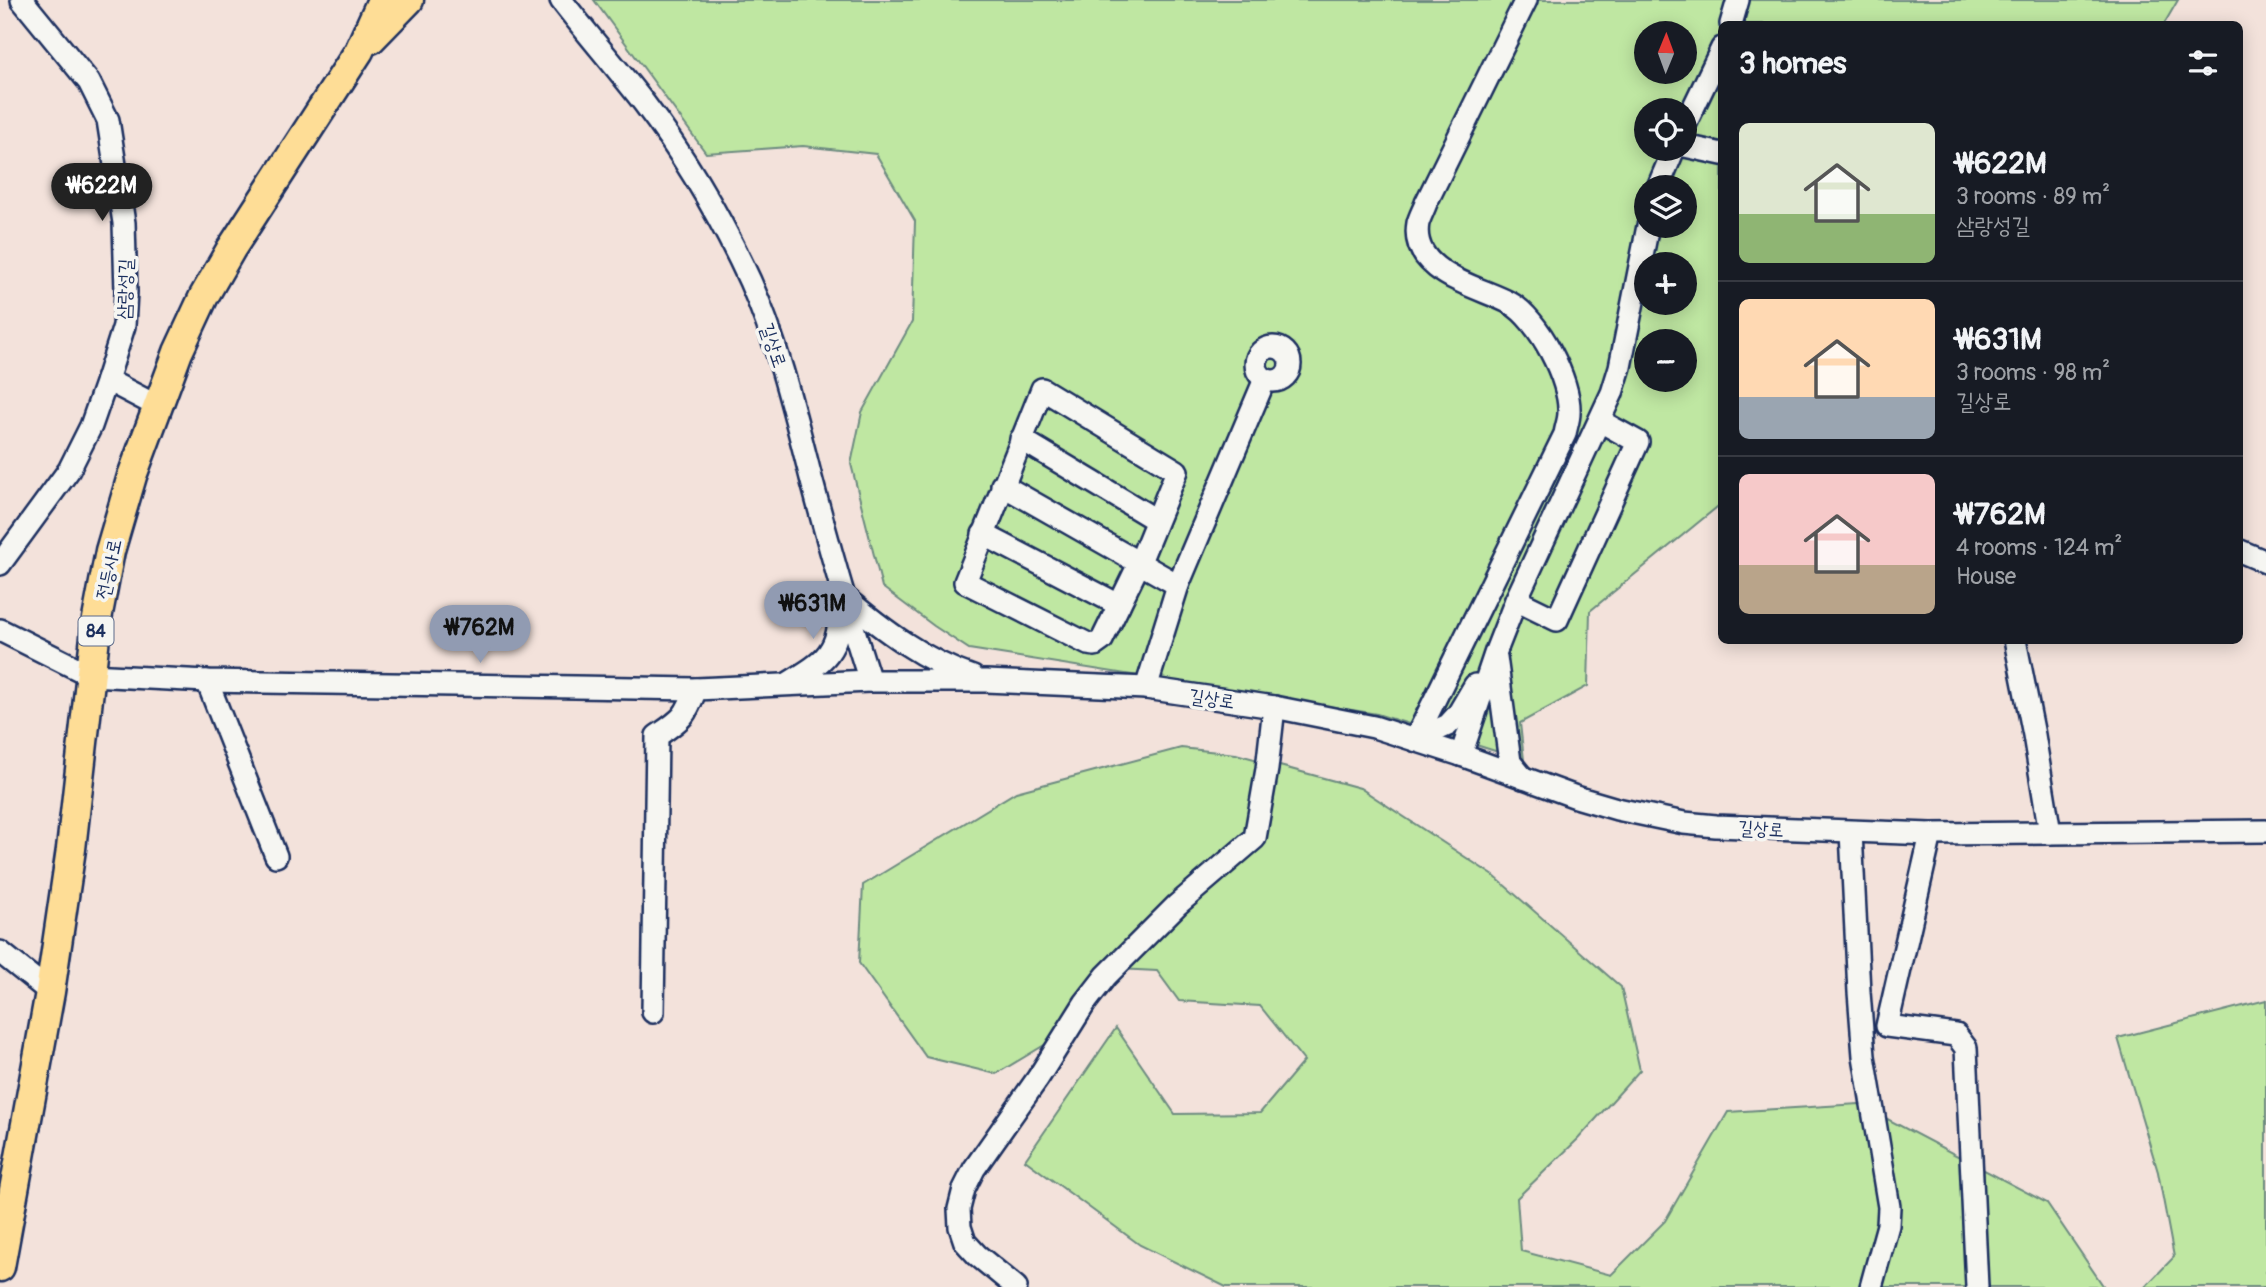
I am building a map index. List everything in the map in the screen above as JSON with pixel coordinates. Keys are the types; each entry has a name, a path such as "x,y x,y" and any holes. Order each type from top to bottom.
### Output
{"main road":[{"name":"전등사로","path":"0,1267 50,992 71,849 97,619 110,551 132,476 183,341 231,249 359,51 382,0"},
{"name":"전등사로","path":"359,51 409,0"}],"street":[{"name":"삼랑성길","path":"0,564 69,470 91,426 124,326 126,292 124,223 108,120 89,82 22,0"},
{"name":"길상로","path":"561,0 646,105 676,147 713,207 750,281 789,390 842,595 870,681 986,681 1146,688 1274,707 1374,727 1617,809 1684,823 1931,834 2266,831"},
{"name":"길상로","path":"567,0 579,23"},
{"path":"1415,740 1565,434 1570,412 1555,358 1534,326 1513,305 1439,271 1426,258 1419,242 1418,223 1426,203 1526,0"},
{"path":"1732,21 1738,0"},
{"path":"1697,100 1718,56"},
{"path":"1697,149 1718,153"},
{"path":"1461,755 1496,651 1517,600 1612,393 1620,367 1646,238"},
{"path":"1146,688 1178,585 1265,379"},
{"path":"107,380 157,406"},
{"path":"1042,388 1177,471 1139,564 1102,640 1095,645 1088,645 965,582 1021,439 1042,388"},
{"path":"1517,600 1557,620 1638,442 1600,421"},
{"path":"1021,439 1156,520"},
{"path":"1002,485 1178,585"},
{"path":"983,534 1119,605"},
{"path":"2243,552 2266,562"},
{"path":"842,595 876,624 925,655 955,671 986,681"},
{"path":"783,686 815,667 829,654 837,639 842,595"},
{"path":"0,630 90,675 207,681 696,689 870,681"},
{"path":"2016,644 2050,833"},
{"path":"1415,740 1448,725 1458,714 1496,651"},
{"path":"1496,651 1506,744 1510,762 1522,778"},
{"path":"207,681 276,856"},
{"path":"653,1012 657,736 681,720 690,707 696,689"},
{"path":"1016,1287 965,1242 960,1227 964,1189 974,1169 1106,976 1177,905 1255,838 1274,707"},
{"path":"1851,832 1864,1056 1889,1207 1888,1224 1871,1287"},
{"path":"1931,834 1886,1026 1956,1035 1966,1048 1977,1287"},
{"path":"0,952 50,992"}],"green space":[{"path":"594,0 2178,0 2166,21 1718,21 1718,506 1590,611 1588,686 1520,723 1524,760 1377,714 969,649 882,587 851,464 862,412 912,322 915,221 876,154 803,146 706,153"},
{"path":"1181,748 1236,754 1360,788 1494,876 1621,987 1640,1070 1578,1139 1517,1198 1521,1251 1611,1275 1665,1221 1728,1112 1859,1104 2047,1203 2104,1287 1226,1287 1140,1245 1025,1160 1116,1028 1175,1114 1260,1113 1304,1061 1260,1006 1179,1001 1157,971 1098,968 1046,1044 996,1074 926,1057 859,963 863,885 1016,792"},
{"path":"2266,1000 2266,1287 2145,1287 2174,1257 2158,1172 2118,1038"}]}
